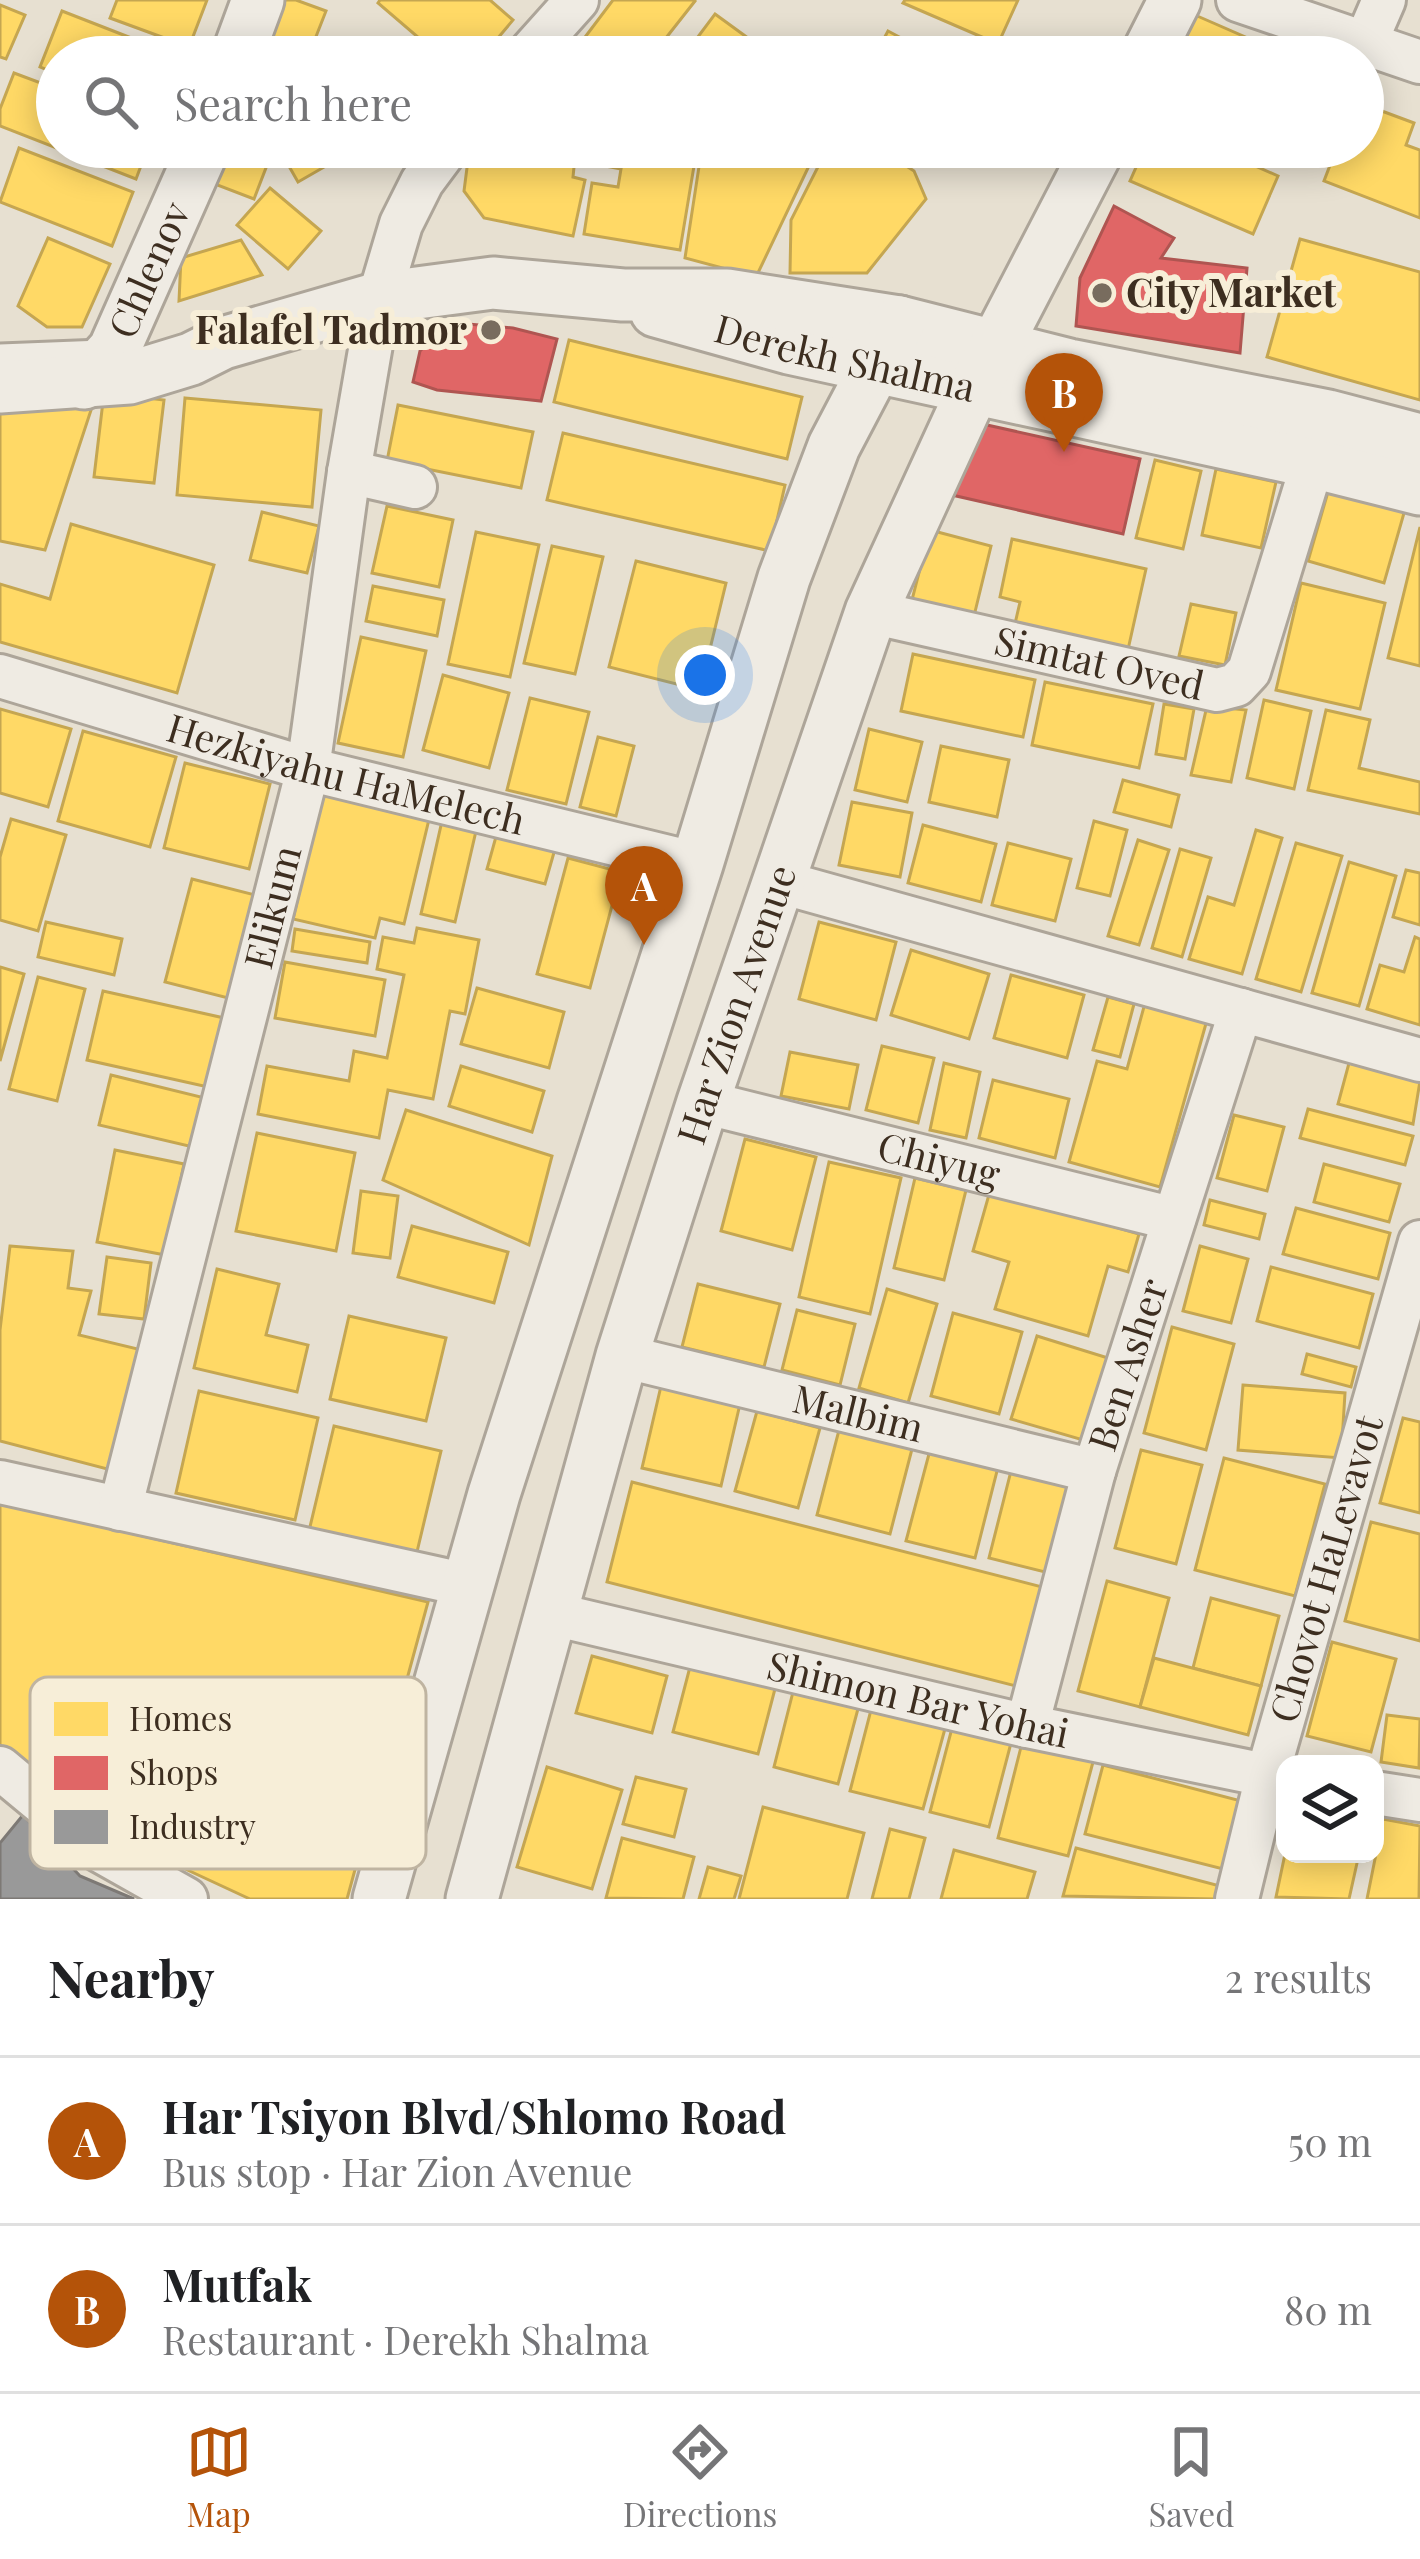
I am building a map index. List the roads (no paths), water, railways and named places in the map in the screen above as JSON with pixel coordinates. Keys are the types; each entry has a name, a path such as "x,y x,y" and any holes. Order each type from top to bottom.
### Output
{"street":[{"path":"245,36 258,0"},
{"path":"545,36 577,0"},
{"path":"1157,36 1175,0"},
{"path":"1238,0 1342,36"},
{"path":"1368,36 1384,0"},
{"path":"1384,50 1420,62"},
{"name":"Chlenov","path":"99,367 194,168"},
{"name":"Elikum","path":"120,1509 308,769 349,472 379,298 401,224 432,168"},
{"name":"Har Zion Avenue","path":"476,1898 622,1356 777,880 871,611 984,368 1089,168"},
{"name":"Derekh Shalma","path":"0,388 223,343 379,298 494,283 623,295 727,295 899,322 984,368 1420,489"},
{"name":"Derekh Shalma","path":"623,295 667,316 873,367 984,368 1328,416 1420,440"},
{"name":"Har Zion Avenue","path":"426,1729 466,1585 784,578 834,446 899,322"},
{"path":"789,348 806,357 829,391 834,446"},
{"name":"Simtat Oved","path":"871,611 1217,689 1237,685 1250,671 1313,462"},
{"path":"349,472 415,487"},
{"name":"Hezkiyahu HaMelech","path":"0,676 308,769 697,864"},
{"path":"777,880 1420,1060"},
{"name":"Ben Asher","path":"1027,1726 1094,1471 1240,1010"},
{"name":"Chiyug","path":"703,1102 1174,1219"},
{"name":"Chovot HaLevavot","path":"1282,1755 1420,1242"},
{"name":"Malbim","path":"622,1356 1094,1471"},
{"path":"0,1482 466,1585"},
{"name":"Shimon Bar Yohai","path":"553,1614 1027,1726 1276,1778"},
{"path":"0,1768 30,1793"},
{"name":"Chovot HaLevavot","path":"1237,1899 1276,1778"},
{"path":"1384,1794 1420,1800"},
{"path":"133,1869 187,1899"},
{"name":"Har Zion Avenue","path":"379,1899 387,1869"}],"lane":[{"name":"Derekh Shalma","path":"0,355 99,367"}],"place":[{"name":"City Market","path":"1102,293"},
{"name":"Falafel Tadmor","path":"491,330"},
{"name":"Mutfak","path":"1064,452"},
{"name":"Har Tsiyon Blvd/Shlomo Road","path":"644,945"}]}
